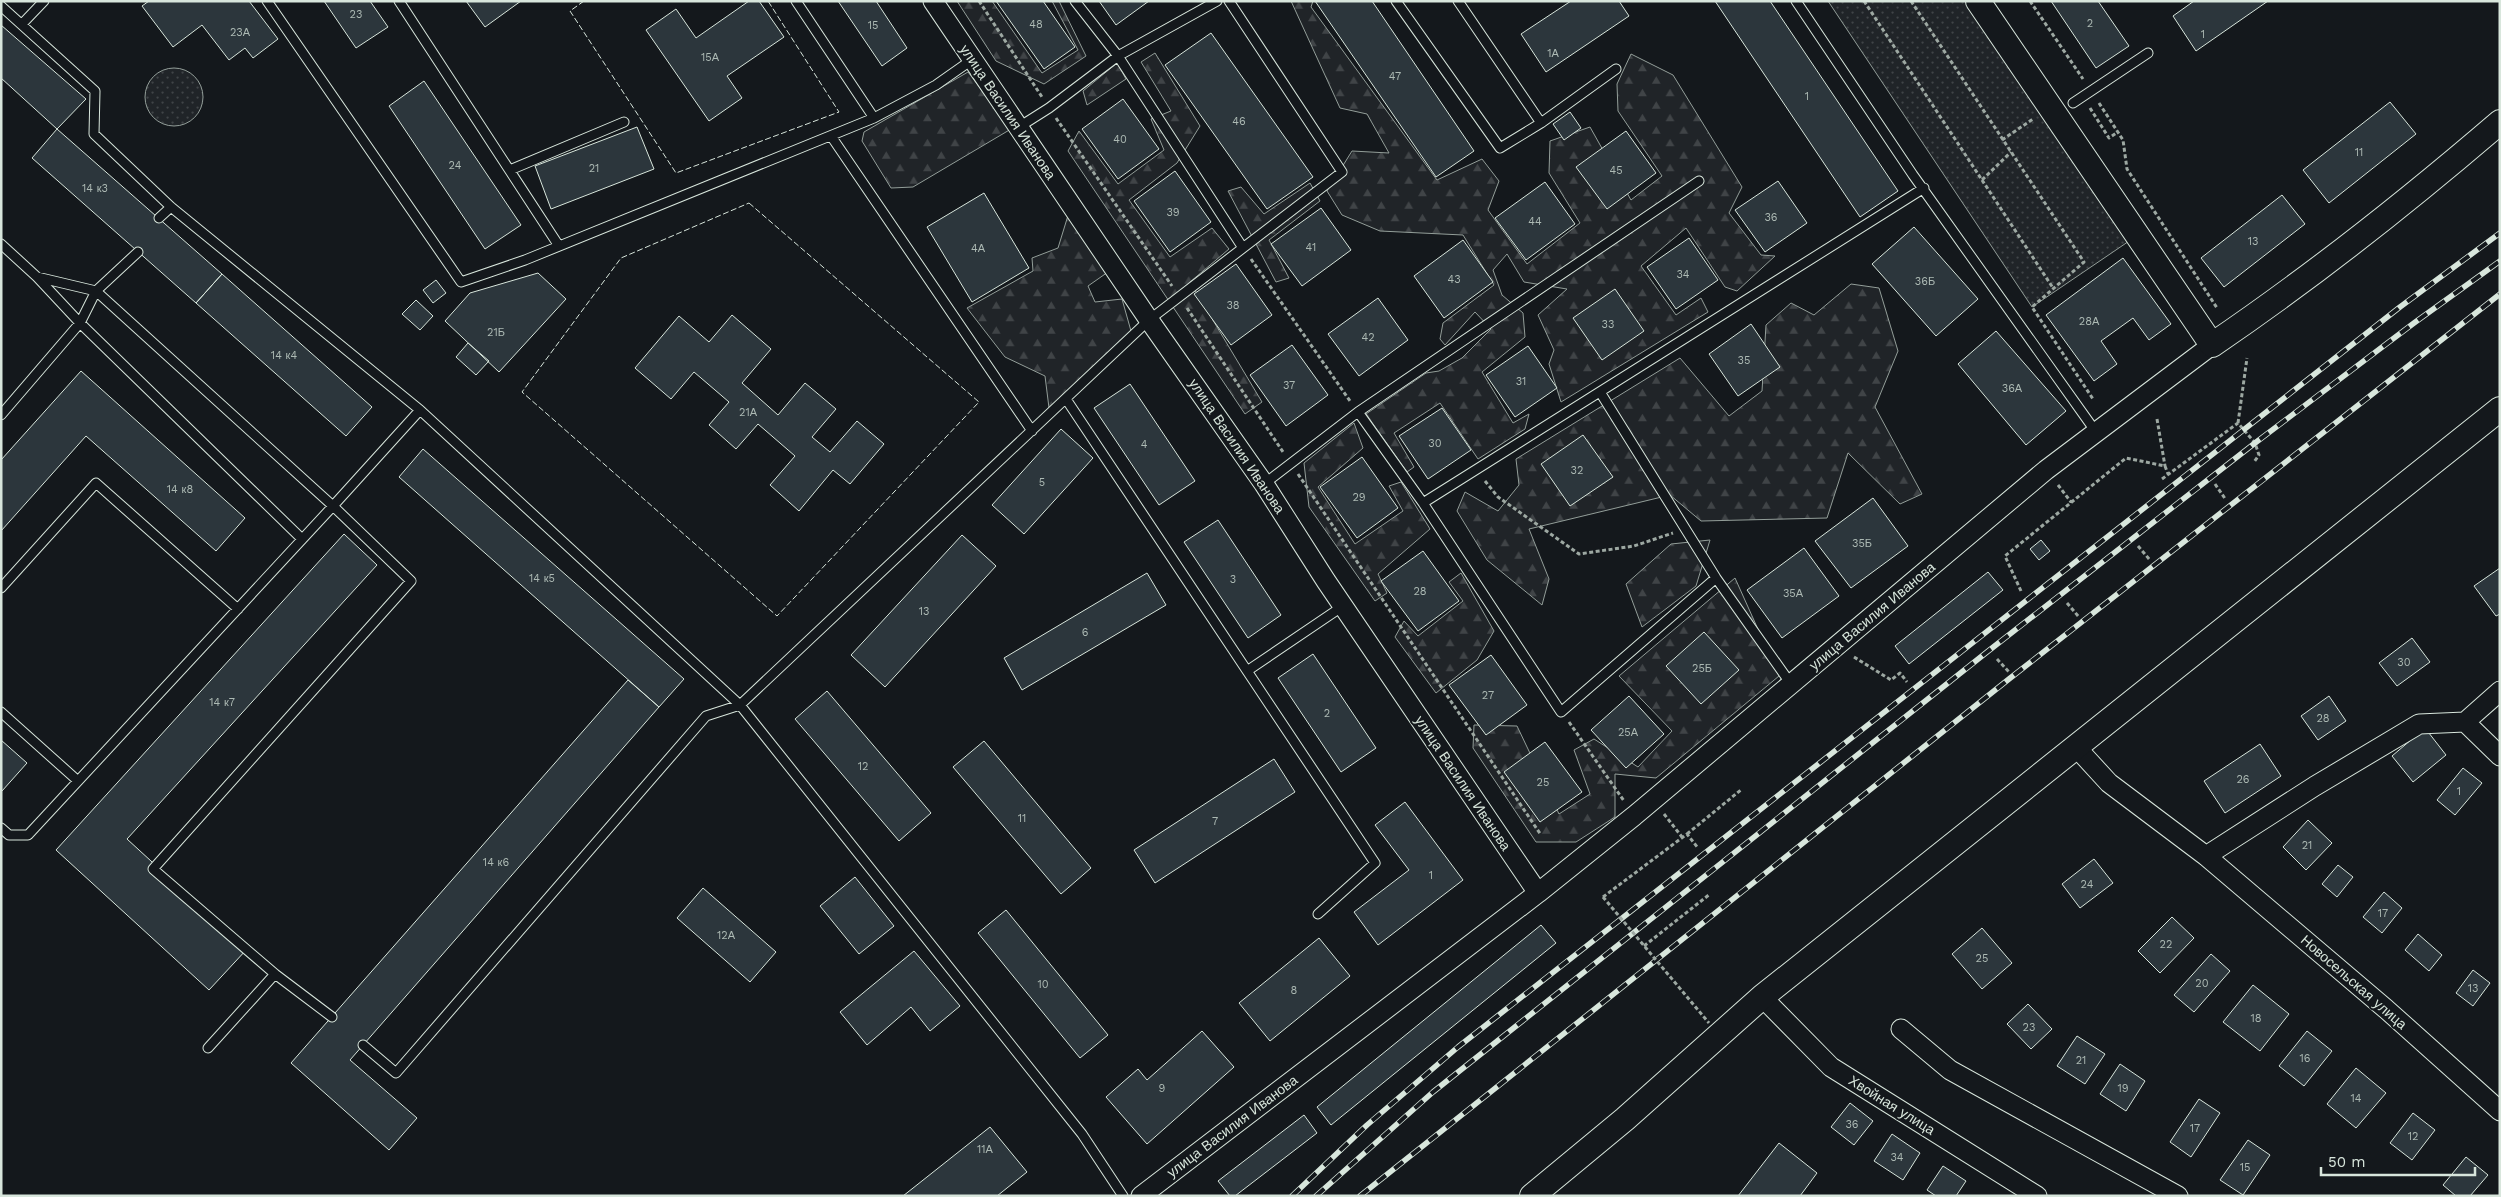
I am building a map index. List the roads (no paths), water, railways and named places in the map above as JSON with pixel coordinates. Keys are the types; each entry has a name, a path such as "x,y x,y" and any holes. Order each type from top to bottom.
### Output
{"street":[{"name":"улица Василия Иванова","path":"933,1 1149,320 1264,484 1343,606 1538,893"},
{"path":"1978,1 2212,345 2271,305 2449,166 2500,122"},
{"name":"улица Василия Иванова","path":"1141,1196 1538,893 1634,816 2046,470 2212,345"},
{"path":"1532,1196 1625,1119 1762,997 2500,409"},
{"path":"2206,856 2315,786 2419,724 2465,722 2500,691"},
{"path":"2465,722 2500,756"},
{"name":"Новосельская улица","path":"2076,747 2123,794 2206,856 2386,1009 2500,1111"},
{"name":"Хвойная улица","path":"1762,997 1831,1067 2037,1196"},
{"path":"1901,1029 1950,1070 2178,1196"}],"lane":[{"path":"22,24 44,1"},
{"path":"267,1 461,282 559,246 874,118 936,85 973,60"},
{"path":"796,1 874,118"},
{"path":"1075,1 1118,56 1243,248"},
{"path":"1019,127 1049,108 1118,56 1217,1"},
{"path":"363,1045 396,1072 706,716 740,705 1149,320 1342,172 1229,1"},
{"path":"1396,1 1500,148 1541,123 1616,69"},
{"path":"1458,1 1541,123"},
{"path":"1796,1 1924,188 2102,427"},
{"path":"401,2 559,246"},
{"path":"1,6 96,92 94,134 171,207 420,410 740,705 1082,1134 1123,1196"},
{"path":"2073,103 2148,53"},
{"path":"510,170 624,122"},
{"path":"831,136 1032,431"},
{"path":"1264,484 1358,412 1699,182"},
{"path":"1423,503 1924,188"},
{"path":"159,218 171,207"},
{"path":"1,244 37,277 80,323 302,539"},
{"path":"1,415 80,323 96,291 138,252"},
{"path":"37,277 96,291 333,506 411,581 153,869 275,974 332,1017"},
{"path":"1600,392 1716,578 1790,684"},
{"path":"1066,399 1375,862 1318,914"},
{"path":"1,828 9,836 28,835 420,410"},
{"path":"1358,412 1423,503 1561,712 1716,578"},
{"path":"1,588 96,483 238,609"},
{"path":"1247,671 1343,606"},
{"path":"1,712 78,781"},
{"path":"208,1048 275,974"}],"railway":[{"path":"1292,1196 1367,1125 1458,1047 2400,307 2500,233"},
{"path":"1316,1196 1433,1092 1987,652 2255,443 2414,323 2500,261"},
{"path":"1360,1196 2009,679 2500,294"}]}
